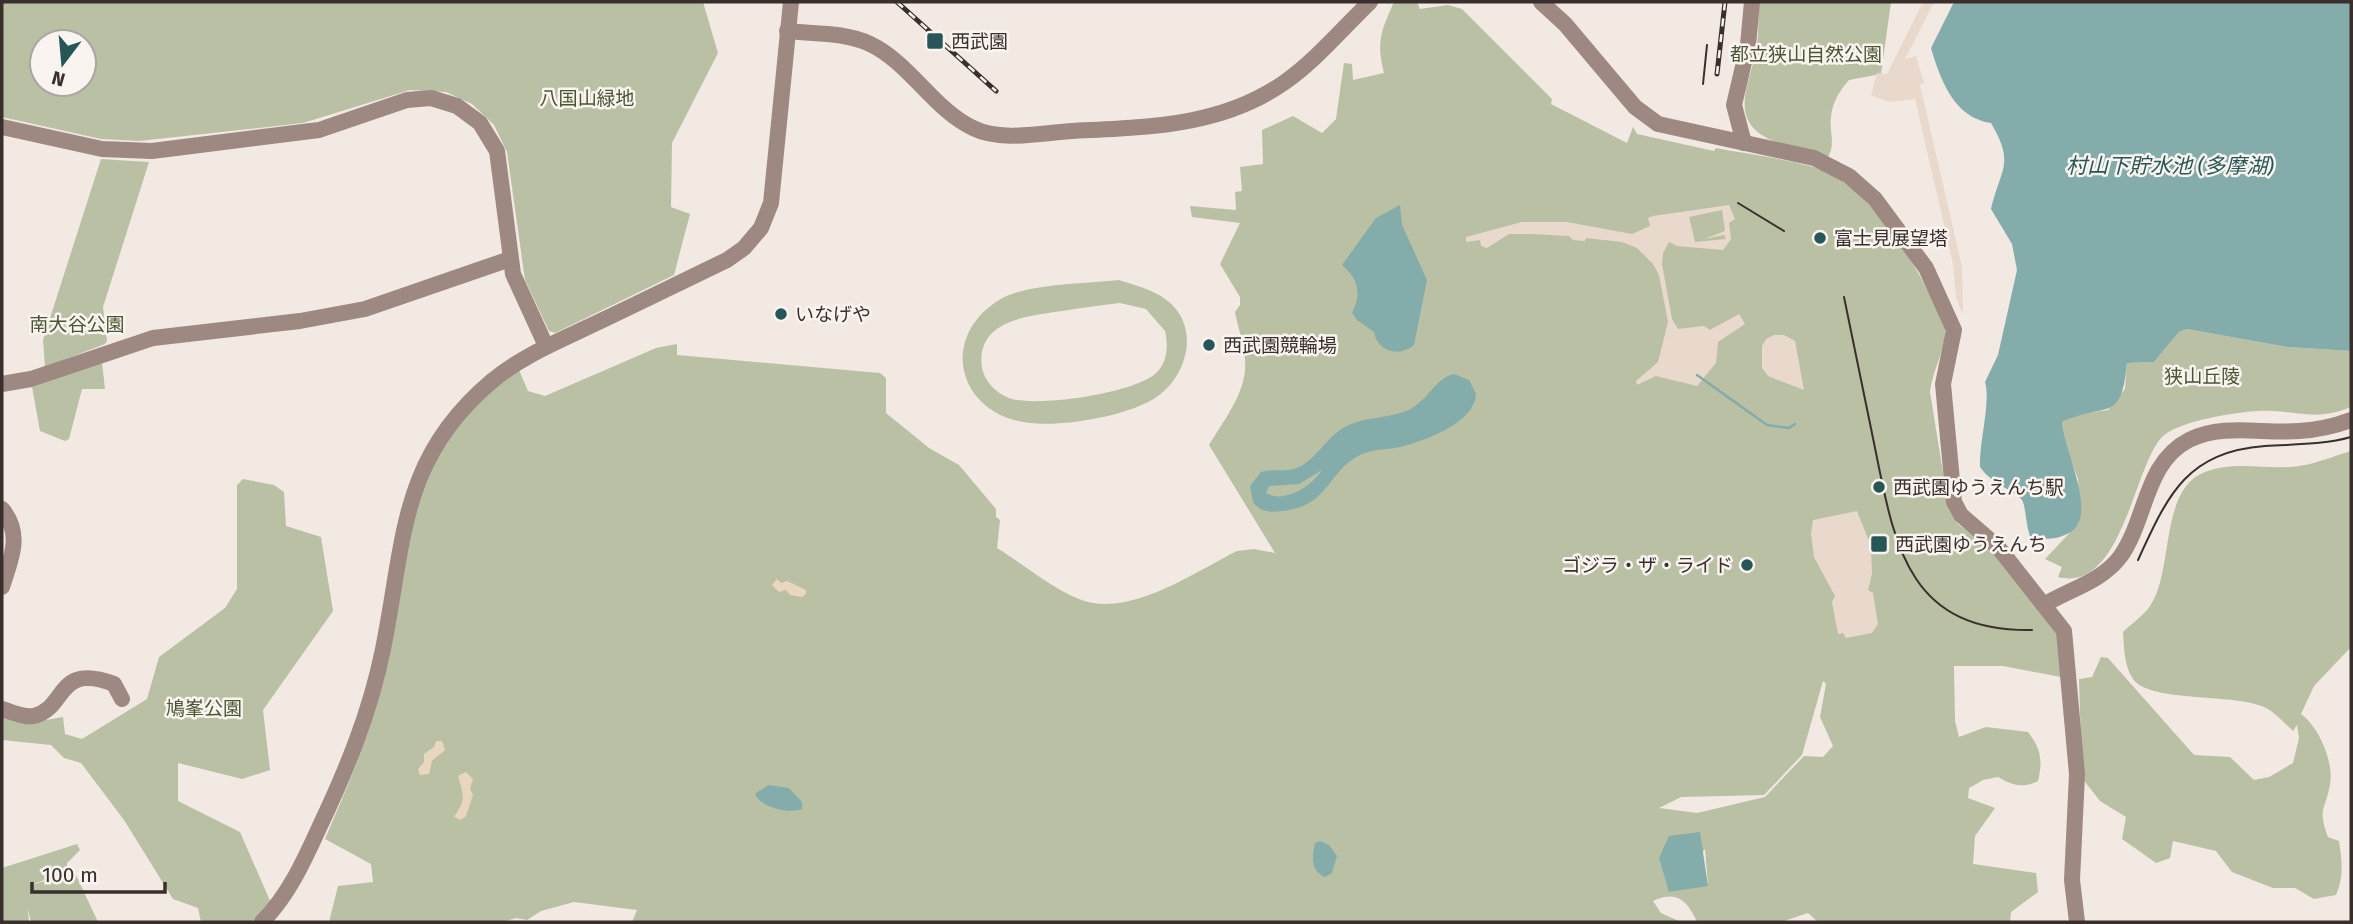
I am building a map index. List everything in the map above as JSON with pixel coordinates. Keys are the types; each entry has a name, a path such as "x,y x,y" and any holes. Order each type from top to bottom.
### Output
{"street":[{"path":"262,922 277,907 308,852 365,722 384,644 404,521 427,460 449,425 484,388 518,361 727,260 744,248 761,228 772,198 791,2"},
{"path":"787,31 850,37 873,46 959,119 980,131 1000,135 1061,132 1183,124 1238,107 1286,82 1370,2"},
{"path":"1541,2 1645,116 1666,127 1814,158 1849,176 1875,199 1926,268 1954,330 1943,384 1954,502 1961,515 1997,547 2064,631 2077,774 2072,880 2077,922"},
{"path":"1744,143 1734,105 1748,45 1752,2"},
{"path":"2,127 102,149 152,151 319,130 407,100 430,98 457,106 480,123 497,151 510,259 519,291 546,346"},
{"path":"2,384 43,376 153,338 300,321 365,309 510,259"},
{"path":"2044,605 2093,580 2119,558 2130,540 2158,470 2183,444 2200,436 2225,431 2299,432 2351,420"},
{"path":"2,509 14,530 15,541 2,587"},
{"path":"2,709 36,716 44,711 66,686 80,679 99,678 114,684 122,699"}],"green space":[{"name":"八国山緑地","path":"2,2 703,2 718,53 672,143 671,207 690,214 674,275 555,333 549,331 525,280 507,152 494,125 472,104 446,92 410,90 303,123 139,141 101,139 2,117"},
{"path":"1394,2 1417,2 1420,9 1448,5 1462,9 1552,99 1551,104 1627,143 1633,127 1637,134 1714,151 1716,148 1810,166 1833,176 1854,190 1892,232 1922,280 1945,326 1944,342 1930,392 1949,510 1958,524 1988,546 2057,635 2061,677 2003,666 1954,666 1955,721 1959,737 1986,727 2028,732 2040,755 2038,781 2017,785 1998,777 1983,780 1969,788 1968,798 1995,808 1975,836 1973,864 2036,873 2038,892 2011,912 2010,922 1818,922 1808,913 1781,922 1697,922 1685,903 1675,897 1669,897 1653,901 1661,913 1681,922 632,922 637,910 574,902 541,911 527,920 516,918 502,922 329,922 338,886 373,882 371,864 325,839 374,714 387,663 403,564 419,499 430,468 453,429 479,401 519,370 528,391 545,396 656,348 677,344 677,355 880,373 886,378 886,413 929,448 959,465 996,509 996,517 1000,520 997,548 1069,594 1098,604 1118,603 1160,591 1237,551 1254,549 1275,553 1209,445 1234,405 1245,372 1235,312 1240,305 1240,297 1220,264 1240,223 1192,217 1190,206 1236,210 1235,192 1242,191 1240,167 1263,164 1262,130 1293,116 1322,133 1336,119 1344,63 1352,64 1353,80 1384,73 1380,45 1383,29","holes":["1823,681 1826,684 1820,717 1833,746 1823,757 1804,756 1765,797 1697,813 1659,808 1681,797 1764,795 1802,755","1705,849 1708,885 1669,892"]},
{"name":"都立狭山自然公園","path":"1759,2 1891,2 1881,74 1849,80 1840,92 1832,112 1832,147 1828,157 1771,140 1757,132 1749,122 1745,112 1745,100 1757,44"},
{"name":"南大谷公園","path":"101,159 149,162 103,307 107,341 45,367 43,340"},
{"path":"1119,280 1142,287 1170,302 1186,330 1187,343 1181,367 1175,378 1158,396 1114,414 1044,424 1006,417 986,406 973,391 965,374 963,354 968,335 980,316 999,300 1025,290","holes":["1120,303 1146,309 1165,331 1165,357 1158,371 1131,386 1063,400 1022,401 1000,393 983,373 982,352 987,340 995,330 1007,323 1034,315"]},
{"name":"狭山丘陵","path":"2187,329 2287,347 2351,351 2351,407 2321,415 2273,411 2231,414 2197,421 2169,432 2161,438 2151,454 2123,526 2111,549 2097,567 2079,577 2058,577 2062,567 2045,559 2079,523 2078,479 2062,436 2062,422 2079,414 2108,410 2125,389 2127,363 2154,362 2179,332"},
{"path":"102,362 105,389 82,389 69,439 65,441 40,431 32,387"},
{"path":"2351,451 2351,647 2314,686 2301,714 2314,727 2330,766 2330,784 2323,814 2328,837 2339,841 2342,868 2336,895 2314,899 2295,888 2273,888 2232,872 2216,851 2173,841 2170,858 2156,863 2122,839 2126,817 2100,801 2082,778 2079,679 2092,677 2101,657 2108,658 2194,755 2230,757 2254,780 2269,777 2293,763 2299,738 2297,725 2293,731 2268,709 2250,703 2174,695 2142,687 2133,679 2128,668 2123,632 2147,610 2157,591 2174,513 2180,495 2190,481 2217,468 2293,467"},
{"name":"鳩峯公園","path":"243,479 274,485 284,492 286,526 321,537 333,611 263,710 270,770 242,779 178,763 178,801 240,832 271,903 252,922 201,922 198,908 173,899 124,820 81,763 64,758 51,745 2,740 2,717 23,724 63,717 65,734 82,739 147,699 159,657 225,608 237,589 237,485"},
{"path":"77,844 80,850 67,863 67,872 30,885 75,873 98,922 31,922 28,909 29,922 2,922 2,868"}],"sand":[{"path":"777,579 781,583 787,581 806,590 806,594 802,597 790,595 786,590 779,592 772,585"},
{"path":"436,741 442,741 445,750 432,761 429,774 420,775 418,769 424,762 424,754 434,747"},
{"path":"466,772 473,779 470,789 473,795 466,816 461,820 454,817 463,798 458,776"}],"shaded area":[{"path":"1923,2 1934,2 1905,59 1916,56 1924,83 1920,85 1962,267 1963,315 1956,298 1953,264 1915,99 1889,102 1871,95 1877,73 1887,74"},
{"path":"1729,205 1735,219 1729,223 1731,239 1723,250 1677,246 1669,242 1663,253 1662,264 1672,319 1678,329 1704,326 1710,330 1739,314 1745,324 1718,342 1716,363 1697,386 1656,376 1637,385 1636,381 1658,362 1668,322 1659,275 1653,264 1637,248 1622,242 1586,238 1585,241 1573,240 1569,236 1531,234 1509,234 1487,248 1481,246 1480,240 1466,242 1466,237 1522,222 1567,222 1632,234 1650,226 1648,218","holes":["1722,210 1725,231 1704,239 1724,235 1726,239 1695,242 1689,217"]},
{"path":"1774,335 1784,335 1795,341 1804,390 1768,376 1762,368 1762,346 1766,339"},
{"path":"1857,511 1871,546 1872,574 1868,590 1873,593 1878,624 1872,633 1846,638 1843,633 1838,634 1832,602 1835,596 1814,557 1811,534 1813,520"}],"water":[{"name":"村山下貯水池 (多摩湖)","path":"1954,2 2351,2 2351,351 2287,347 2187,329 2179,332 2154,362 2127,363 2121,395 2116,403 2109,408 2062,422 2078,482 2081,514 2077,526 2067,534 2053,538 2030,536 2021,499 1980,467 1987,400 1985,382 1998,355 2017,270 2012,244 1991,209 2004,166 2003,148 1991,123 1967,114 1958,105 1944,84 1931,48"},
{"path":"1400,205 1402,225 1427,280 1414,345 1396,352 1379,344 1374,332 1352,313 1357,299 1357,287 1352,275 1342,265 1376,218"},
{"path":"1454,374 1469,380 1476,394 1467,414 1458,422 1422,440 1358,456 1340,471 1318,496 1297,508 1270,512 1259,508 1253,502 1250,486 1261,472 1299,467 1341,429 1357,422 1397,414 1412,408 1448,376","holes":["1322,470 1305,487 1289,495 1273,496 1266,493 1269,486 1299,484"]},
{"path":"768,785 789,788 802,802 802,809 783,810 763,803 755,794"},
{"path":"1700,832 1708,886 1669,892 1659,858 1669,836"},
{"path":"1320,841 1329,845 1337,856 1332,873 1325,877 1317,871 1313,863 1315,843"}],"waterway":[{"path":"1697,375 1767,425 1789,428 1795,424"}],"tram line":[{"path":"1703,84 1707,45"},
{"path":"1738,203 1784,231"},
{"path":"1844,297 1889,514 1913,574 1932,598 1957,616 1990,627 2032,630"},
{"path":"2138,560 2159,516 2183,481 2216,457 2238,450 2319,443 2351,437"}],"railway":[{"path":"897,2 996,91"},
{"path":"1717,74 1725,2"}],"place":[{"name":"西武園","path":"935,41"},
{"name":"富士見展望塔","path":"1820,238"},
{"name":"いなげや","path":"781,314"},
{"name":"西武園競輪場","path":"1209,345"},
{"name":"西武園ゆうえんち駅","path":"1879,487"},
{"name":"西武園ゆうえんち","path":"1879,544"},
{"name":"ゴジラ・ザ・ライド","path":"1747,565"}]}
